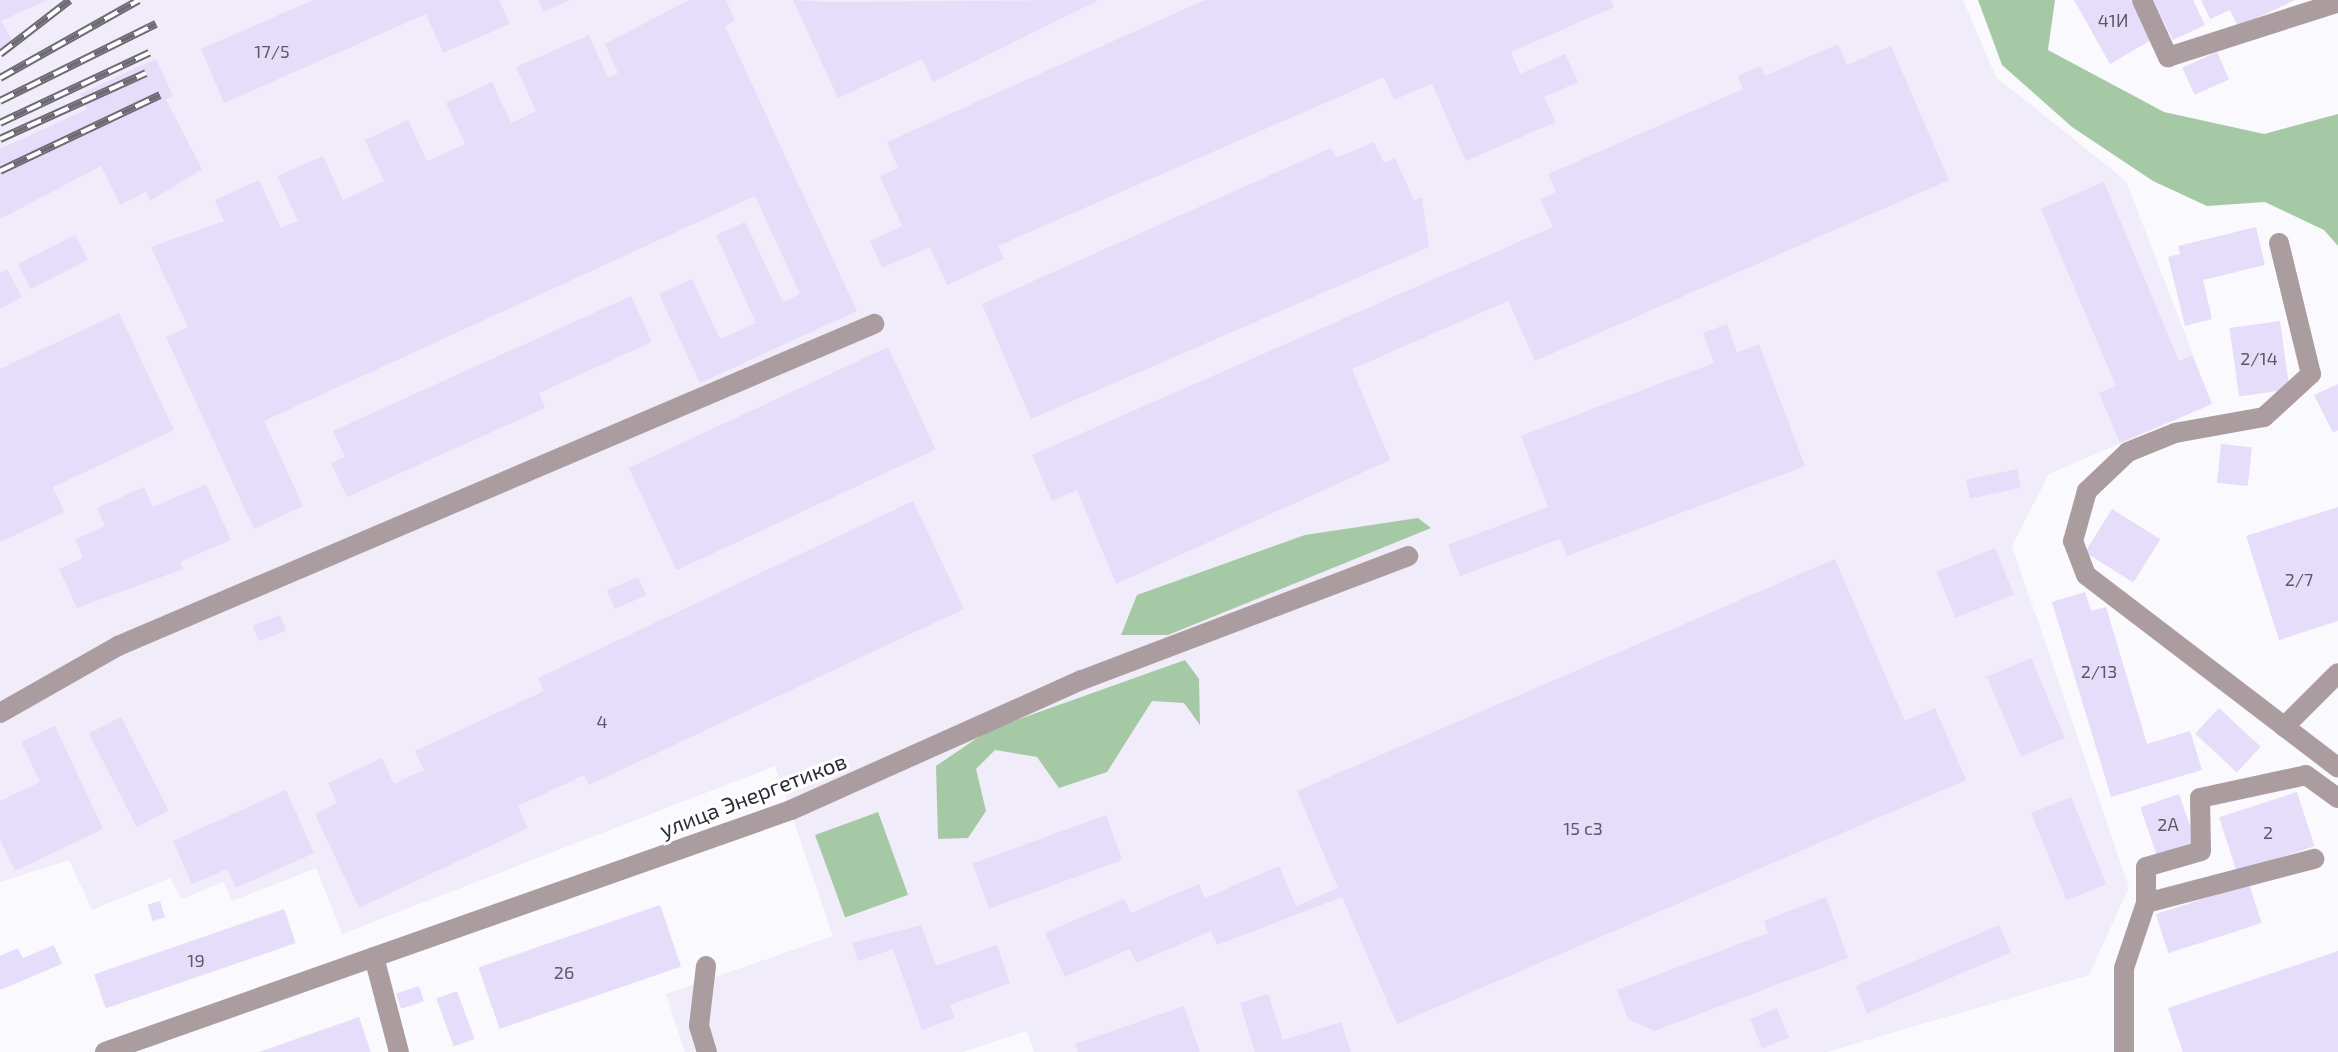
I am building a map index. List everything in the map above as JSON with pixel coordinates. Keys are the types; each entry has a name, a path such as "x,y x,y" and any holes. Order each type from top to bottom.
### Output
{"street":[{"path":"2142,0 2168,57 2336,2"},
{"path":"2279,243 2311,374 2264,417 2175,433 2128,452 2087,491 2073,541 2086,575 2338,768"},
{"path":"0,713 118,646 874,324"},
{"name":"улица Энергетиков","path":"105,1052 791,810 1082,680 1408,556"},
{"path":"2284,727 2338,673"},
{"path":"2124,1052 2124,968 2146,903 2146,867 2201,851 2200,798 2306,775 2338,798"},
{"path":"2146,903 2314,859"},
{"path":"374,957 399,1052"},
{"path":"706,966 699,1026 707,1052"}],"shaded area":[{"path":"0,0 1963,0 1996,77 2126,181 2212,404 2049,474 2012,546 2129,887 2089,975 1827,1052 1034,1052 1027,1031 963,1052 685,1052 666,994 833,936 775,766 342,934 316,868 232,901 223,882 182,899 170,878 92,910 69,860 0,882"}],"green space":[{"path":"1978,0 2055,0 2048,50 2164,112 2264,134 2338,114 2338,246 2324,230 2265,202 2207,206 2153,181 2072,127 2002,65"},
{"path":"1418,518 1431,528 1168,635 1121,635 1137,595 1305,535"},
{"path":"1185,660 1199,679 1200,725 1184,703 1152,701 1107,772 1059,788 1037,757 995,750 976,769 986,811 968,838 938,839 936,766 989,730"},
{"path":"878,812 908,895 845,918 815,835"}],"building":[{"path":"0,0 48,0 1,21 12,40 0,50"},
{"path":"313,0 499,0 510,24 443,53 426,14 224,103 201,49"},
{"path":"538,0 570,0 543,12"},
{"path":"689,0 726,0 735,21 725,26 857,311 700,383 659,294 692,279 720,339 756,323 716,235 745,222 783,302 800,294 755,196 264,421 303,506 254,529 166,337 188,327 151,247 224,221 215,200 259,180 281,228 298,221 277,176 323,156 343,200 384,181 365,140 408,120 427,161 465,144 446,103 492,82 511,123 536,111 516,67 589,35 608,78 618,73 605,44"},
{"path":"793,0 1099,0 933,82 922,59 838,98"},
{"path":"1205,0 1611,0 1614,7 1511,52 1520,74 1565,54 1578,82 1544,97 1556,122 1466,161 1432,84 1394,100 1384,77 998,246 1004,259 947,285 930,247 882,268 870,241 902,226 880,176 898,168 887,142"},
{"path":"2074,0 2131,0 2153,39 2110,64"},
{"path":"2153,0 2193,0 2205,25 2173,40"},
{"path":"2201,0 2295,0 2238,27 2230,10 2210,19"},
{"path":"1838,44 1847,65 1891,46 1949,180 1535,361 1508,301 1352,369 1390,460 1116,584 1077,490 1052,501 1032,455 1553,227 1540,199 1556,192 1548,174 1743,89 1738,76 1761,66 1765,76"},
{"path":"2217,52 2229,79 2194,95 2182,67"},
{"path":"156,59 173,96 166,100 202,169 150,201 146,192 120,205 101,166 0,219 0,149 87,109 80,94"},
{"path":"1374,142 1384,163 1395,158 1414,200 1422,197 1429,247 1031,419 982,304 1331,148 1336,158"},
{"path":"2104,182 2179,361 2192,355 2212,404 2120,443 2099,393 2116,386 2041,209"},
{"path":"2256,227 2265,265 2203,280 2212,319 2185,326 2168,257 2180,254 2178,246"},
{"path":"75,235 88,260 31,289 18,264"},
{"path":"7,269 22,297 0,309 0,273"},
{"path":"631,296 652,342 539,393 545,408 347,497 331,463 345,457 333,431"},
{"path":"119,313 174,430 53,487 64,512 0,542 0,369"},
{"path":"2280,321 2290,389 2239,396 2229,328"},
{"path":"1727,324 1737,353 1759,344 1805,466 1567,556 1560,539 1460,576 1448,545 1548,507 1521,436 1714,363 1703,333"},
{"path":"888,347 936,449 677,570 629,468"},
{"path":"2338,384 2338,430 2333,433 2314,395"},
{"path":"2221,444 2252,447 2248,486 2217,483"},
{"path":"2017,469 2021,488 1970,498 1966,480"},
{"path":"206,484 231,540 180,562 183,569 77,608 59,569 83,558 75,539 105,526 97,508 144,487 153,507"},
{"path":"913,501 964,609 589,785 584,775 518,806 528,828 359,908 315,814 337,803 328,783 382,758 394,784 424,770 415,751 544,691 538,678"},
{"path":"2338,507 2338,621 2279,640 2246,536"},
{"path":"2112,509 2160,539 2133,582 2085,552"},
{"path":"1995,548 2014,594 1955,618 1937,572"},
{"path":"1835,559 1905,721 1935,708 1966,780 1397,1024 1342,897 1217,945 1211,931 1136,963 1130,949 1065,977 1045,933 1124,899 1131,913 1199,884 1205,898 1279,866 1296,906 1338,888 1297,791"},
{"path":"638,577 646,595 615,609 607,591"},
{"path":"2085,592 2091,611 2106,607 2147,744 2190,731 2202,770 2111,797 2052,602"},
{"path":"280,615 286,631 259,641 253,625"},
{"path":"2031,658 2065,738 2021,757 1987,677"},
{"path":"2219,708 2261,747 2237,772 2195,734"},
{"path":"121,717 169,811 137,827 89,733"},
{"path":"55,726 103,829 15,871 0,840 0,801 40,782 21,742"},
{"path":"286,790 314,853 236,888 227,869 192,884 173,841"},
{"path":"2297,792 2315,846 2237,872 2219,817"},
{"path":"2179,794 2195,841 2157,855 2140,807"},
{"path":"2071,797 2106,884 2066,900 2031,813"},
{"path":"1106,815 1122,860 989,909 973,864"},
{"path":"2249,884 2262,923 2168,953 2156,914"},
{"path":"1826,897 1848,958 1654,1031 1628,1019 1617,990 1768,933 1764,921"},
{"path":"160,901 165,917 153,921 148,905"},
{"path":"660,905 681,966 500,1029 478,968"},
{"path":"284,909 296,943 106,1008 94,974"},
{"path":"921,925 936,966 997,945 1010,983 950,1005 955,1018 922,1030 893,949 858,961 852,943"},
{"path":"1999,925 2011,953 1867,1014 1855,986"},
{"path":"54,945 62,964 0,990 0,956 18,948 23,958"},
{"path":"2338,951 2338,1052 2183,1052 2168,1008"},
{"path":"419,986 424,1001 401,1009 396,993"},
{"path":"457,991 474,1039 454,1046 436,999"},
{"path":"1268,994 1283,1040 1341,1022 1351,1052 1255,1052 1240,1003"},
{"path":"1184,1006 1200,1052 1078,1052 1075,1044"},
{"path":"1777,1008 1789,1038 1762,1049 1750,1019"},
{"path":"359,1017 371,1052 259,1052"}],"railway":[{"path":"0,54 70,0"},
{"path":"0,78 139,0"},
{"path":"0,101 156,24"},
{"path":"0,123 149,53"},
{"path":"0,139 146,73"},
{"path":"0,171 160,95"}]}
